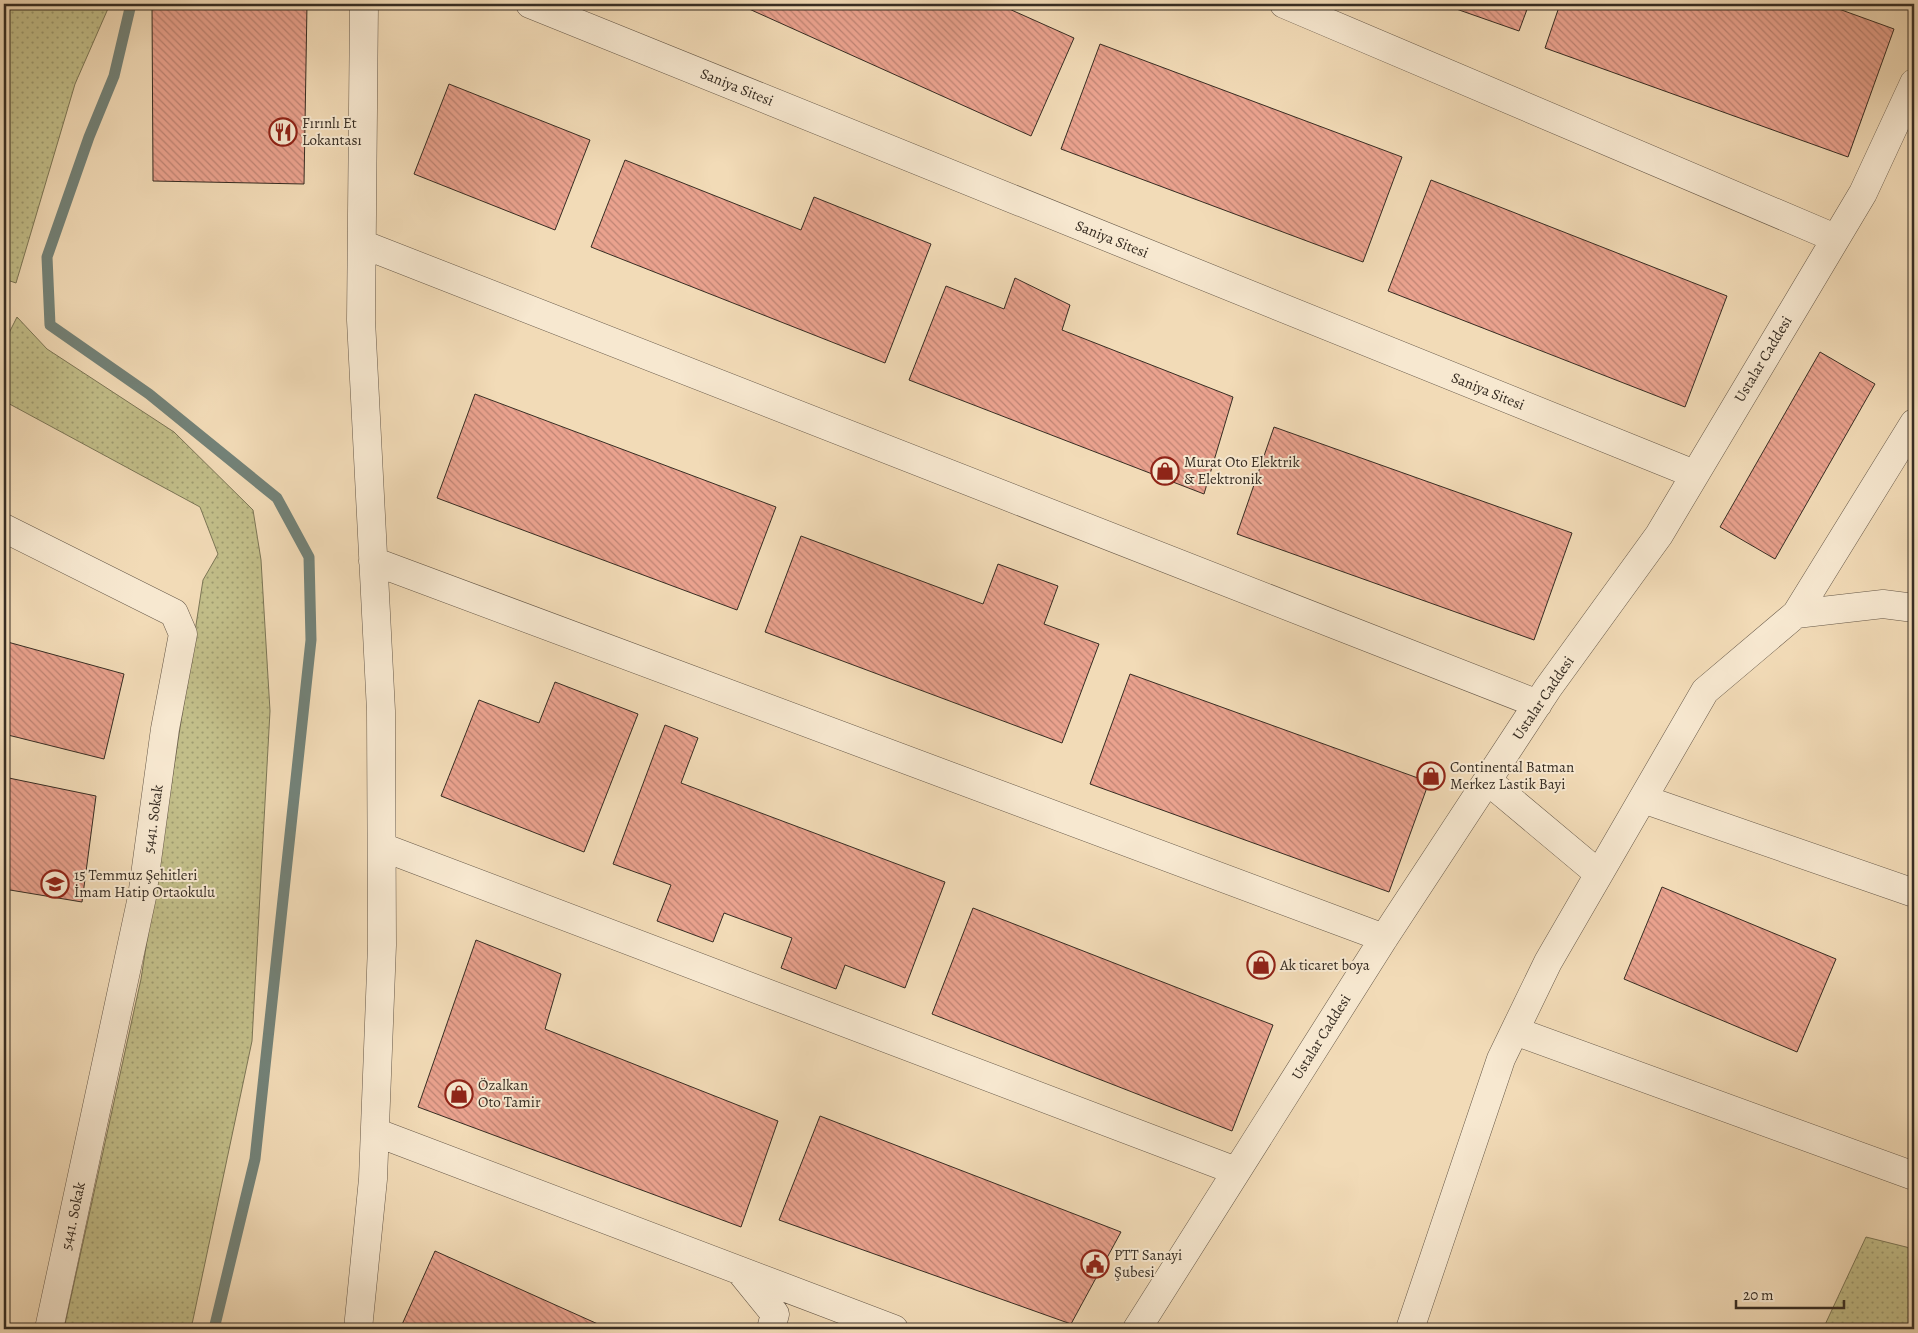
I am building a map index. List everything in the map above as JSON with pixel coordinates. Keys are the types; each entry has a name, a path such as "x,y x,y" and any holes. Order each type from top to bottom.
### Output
{"street":[{"path":"358,1329 373,1179 382,945 381,711 361,320 364,4"},
{"name":"Saniya Sitesi","path":"530,4 1694,474"},
{"path":"1284,4 1835,238"},
{"name":"Ustalar Caddesi","path":"1137,1329 1384,938 1538,704 1659,534 1863,193 1914,83"},
{"path":"362,244 1538,704"},
{"path":"1410,1329 1501,1059 1548,962 1705,691 1796,614 1914,423"},
{"name":"5441. Sokak","path":"4,528 174,613 183,634 165,729 142,897 49,1329"},
{"path":"373,561 1384,938"},
{"path":"1796,614 1883,604 1914,608"},
{"path":"1488,781 1599,874"},
{"path":"1643,799 1914,893"},
{"path":"382,847 1236,1171"},
{"path":"1515,1031 1914,1176"},
{"path":"375,1132 894,1329"},
{"path":"738,1270 775,1314 771,1329"}],"shaded area":[{"path":"4,4 110,4 75,84 16,283 4,279"},
{"path":"17,317 47,349 174,432 253,510 261,560 270,711 252,1041 191,1329 64,1329 141,979 203,580 218,554 200,507 4,401 4,343"},
{"path":"1866,1237 1914,1249 1914,1329 1823,1329"}],"building":[{"path":"152,4 307,4 304,184 153,181"},
{"path":"738,4 998,4 1074,38 1031,136"},
{"path":"1442,4 1529,4 1519,31"},
{"path":"1560,4 1825,4 1894,29 1848,157 1545,48"},
{"path":"1100,44 1402,157 1363,262 1061,149"},
{"path":"449,84 590,140 555,230 414,174"},
{"path":"625,160 801,230 814,197 931,244 885,363 591,247"},
{"path":"1431,180 1727,296 1685,407 1388,291"},
{"path":"1015,278 1070,305 1062,330 1233,397 1204,494 909,380 946,286 1004,309"},
{"path":"1820,352 1875,384 1775,559 1720,527"},
{"path":"475,394 776,507 737,610 437,498"},
{"path":"1274,427 1572,533 1534,640 1237,534"},
{"path":"801,536 983,604 998,564 1058,586 1044,624 1099,644 1062,743 765,632"},
{"path":"4,641 124,674 104,759 4,734"},
{"path":"1130,674 1429,782 1389,892 1090,784"},
{"path":"555,682 638,714 584,852 441,796 479,700 539,723"},
{"path":"665,725 698,738 681,783 945,882 905,988 845,965 836,989 781,968 792,938 724,913 713,942 657,921 671,885 613,864"},
{"path":"4,777 96,796 82,902 4,889"},
{"path":"1662,887 1836,959 1797,1052 1624,979"},
{"path":"973,908 1273,1025 1232,1131 932,1014"},
{"path":"476,940 561,974 545,1029 778,1121 741,1227 418,1107"},
{"path":"820,1116 1121,1232 1071,1324 779,1220"},
{"path":"435,1251 609,1329 400,1329"}],"waterway":[{"path":"131,4 114,76 89,137 47,257 50,325 149,394 277,498 309,557 311,640 255,1159 214,1329"}],"place":[{"name":"Fırınlı Et Lokantası","path":"283,132"},
{"name":"Murat Oto Elektrik & Elektronik","path":"1165,471"},
{"name":"Continental Batman Merkez Lastik Bayi","path":"1431,776"},
{"name":"15 Temmuz Şehitleri İmam Hatip Ortaokulu","path":"55,884"},
{"name":"Ak ticaret boya","path":"1261,965"},
{"name":"Özalkan Oto Tamir","path":"459,1094"},
{"name":"PTT Sanayi Şubesi","path":"1095,1264"}]}
